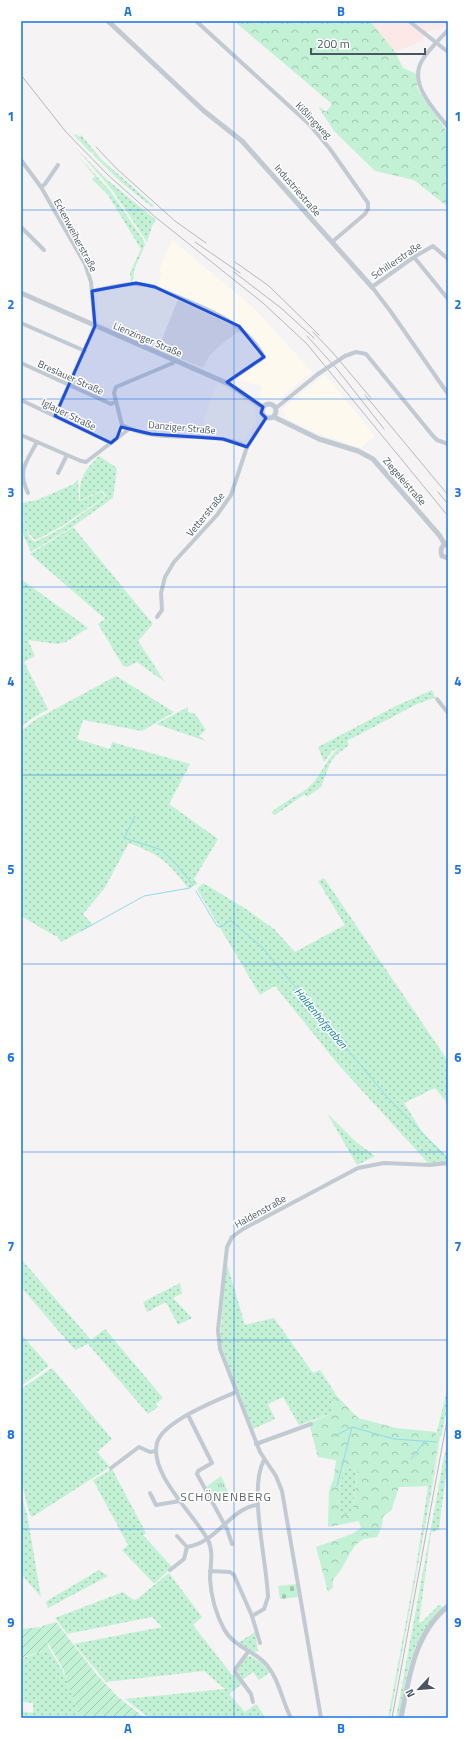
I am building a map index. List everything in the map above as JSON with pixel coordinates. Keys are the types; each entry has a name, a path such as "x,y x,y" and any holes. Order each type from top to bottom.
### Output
{"street":[{"name":"Industriestraße","path":"108,21 204,111 242,141 372,287 448,394"},
{"name":"Kißlingweg","path":"196,21 309,124 330,149 368,203 368,209 332,242"},
{"path":"408,21 448,52"},
{"path":"448,30 423,59 419,71 420,87 448,128"},
{"path":"425,35 435,39 444,35"},
{"path":"425,35 431,43 427,54"},
{"path":"444,35 443,43 448,52"},
{"path":"427,54 437,49 448,52"},
{"name":"Eckenweiherstraße","path":"21,160 41,187 84,264 88,273 92,291 95,326"},
{"path":"41,187 45,184 58,165"},
{"path":"21,227 44,250"},
{"name":"Schillerstraße","path":"372,287 414,257 434,246 448,259"},
{"path":"414,257 448,299"},
{"path":"92,291 136,283 144,283 213,313 238,326 253,342 264,357 232,379 230,384"},
{"name":"Lienzinger Straße","path":"21,293 230,384 263,408"},
{"path":"21,323 84,351"},
{"path":"55,416 95,326"},
{"path":"276,408 318,374 345,356 356,352 366,354 433,436 437,440 448,444"},
{"path":"117,438 122,425 114,393 116,387 120,384 174,363 175,360"},
{"name":"Breslauer Straße","path":"21,363 111,404 116,402"},
{"name":"Iglauer Straße","path":"21,400 111,443"},
{"path":"269,404 276,408 277,412 274,417 270,419 266,418 262,412 263,408 269,404"},
{"name":"Ziegeleistraße","path":"274,417 319,439 358,451 373,459 440,536 446,544 441,548 441,553 444,557 448,558"},
{"name":"Vetterstraße","path":"157,617 162,610 161,593 165,577 174,562 217,516 231,495 247,447 266,418"},
{"path":"21,435 86,462 129,429 122,425"},
{"name":"Danziger Straße","path":"129,429 174,436 223,439 247,447"},
{"path":"28,493 22,482 22,471 37,442"},
{"path":"58,473 67,455"},
{"path":"437,699 448,713"},
{"name":"Haldenstraße","path":"321,1718 282,1491 276,1476 264,1460 256,1444 222,1356 218,1336 227,1246 232,1237 243,1229 358,1168 384,1163 430,1165 448,1163"},
{"path":"236,1392 204,1405 162,1433 157,1442 157,1460 163,1474 180,1501 208,1540 211,1551 210,1571 214,1603 220,1620 231,1639 264,1663 273,1674 291,1718"},
{"path":"188,1416 212,1462 198,1471 197,1474 225,1525 232,1544"},
{"path":"256,1444 311,1424"},
{"path":"111,1468 139,1447 150,1452 156,1451"},
{"path":"252,1616 264,1609 268,1597 258,1505 261,1468 264,1460"},
{"path":"150,1493 156,1505 180,1501"},
{"path":"187,1547 199,1545 208,1540 248,1507 258,1505"},
{"path":"177,1536 187,1547"},
{"path":"170,1570 184,1559 187,1547"},
{"path":"210,1571 230,1572 234,1575 252,1616 260,1643"},
{"path":"401,1718 412,1664 417,1650 435,1620 448,1606"},
{"path":"248,1652 236,1668 236,1672 251,1694 253,1702"}],"highlighted area":[{"path":"136,283 155,287 239,326 264,357 227,382 263,407 261,413 266,418 247,447 223,439 151,434 121,427 117,438 111,443 55,416 95,326 92,291"}],"shaded area":[{"path":"370,21 448,22 442,29 428,31 421,41 395,52"},
{"path":"172,240 255,309 312,372 278,400 260,398 261,386 242,381 239,377 269,358 246,330 240,325 222,316 157,286 162,274 159,270"},
{"path":"139,285 150,287 178,300 158,349 99,322 98,320 97,293"},
{"path":"178,300 228,323 240,331 224,342 209,356 203,368 158,349"},
{"path":"325,374 375,436 361,448 316,433 286,418 282,409"},
{"path":"217,382 255,407 256,424 245,440 200,434"}],"green space":[{"path":"234,21 370,21 395,52 403,68 417,74 417,87 420,93 448,133 448,207 414,180 375,171 334,131 319,108 320,107 326,112 332,104"},
{"path":"76,134 79,137 81,135 101,159 154,206 152,207 121,182 74,135"},
{"path":"76,148 105,178 156,220 152,226 147,242 113,191"},
{"path":"77,155 111,192 144,241 145,245 134,270 133,281 131,282 130,273 141,249 108,195 92,179 95,176"},
{"path":"99,456 117,468 113,498 75,525 31,552 21,530 21,515 30,538 35,542 62,528 107,496 102,491 80,500 80,486 84,475"},
{"path":"78,479 79,501 101,492 106,496 62,526 36,540 29,534 22,513 21,503 37,500 74,484"},
{"path":"73,527 153,624 138,641 165,682 137,662 127,667 123,666 98,624 105,619 30,554"},
{"path":"21,579 88,628 66,642 57,644 28,640 35,656 24,662 48,709 21,727"},
{"path":"116,676 174,712 142,731 83,720 77,739 110,749 112,742 190,764 169,804 218,839 194,879 198,884 188,888 163,860 149,851 129,843 104,889 83,914 93,925 61,942 57,936 21,916 21,779 23,774 21,773 21,731 35,720"},
{"path":"432,690 435,697 434,698 417,704 347,741 349,745 335,756 330,763 321,787 307,797 305,794 275,815 271,813 313,784 330,757 339,748 332,751 324,762 318,747 396,706"},
{"path":"188,707 188,712 195,714 206,730 199,736 206,741 156,724"},
{"path":"324,878 448,1061 448,1104 435,1088 404,1103 424,1135 448,1157 448,1162 428,1163 337,1063 275,986 260,995 197,889 203,883 246,909 274,929 295,952 345,925 318,881"},
{"path":"327,1113 356,1142 375,1156 357,1165"},
{"path":"21,1259 91,1340 105,1329 163,1398 156,1404 158,1407 148,1414 88,1344 75,1350 21,1287"},
{"path":"226,1261 245,1325 274,1318 313,1373 320,1370 337,1396 332,1400 333,1413 299,1425 283,1397 268,1404 275,1419 253,1429 220,1343"},
{"path":"180,1283 182,1293 173,1298 192,1318 178,1325 166,1302 147,1312 143,1302"},
{"path":"21,1334 49,1366 21,1386"},
{"path":"52,1368 112,1439 97,1452 110,1467 32,1517 21,1482 21,1389"},
{"path":"448,1386 448,1405 441,1437 436,1436"},
{"path":"337,1396 358,1418 396,1428 436,1432 436,1436 440,1437 431,1486 399,1487 391,1511 383,1516 382,1526 377,1537 364,1539 355,1546 333,1579 333,1587 328,1592 316,1547 352,1534 361,1528 359,1521 328,1527 329,1491 334,1477 336,1460 318,1457 309,1423 333,1413 332,1400","holes":["344,1467 358,1468 352,1515 338,1513 339,1493"]},
{"path":"448,1442 446,1475 439,1530 431,1532 419,1622 421,1623 439,1605 441,1605 442,1608 422,1634 416,1647 406,1677 399,1718 396,1718 444,1457"},
{"path":"440,1444 390,1718 388,1718 416,1568 428,1486 431,1486"},
{"path":"344,1467 358,1467 352,1515 338,1513 339,1493"},
{"path":"112,1469 146,1533 143,1535 172,1567 154,1584 122,1550 128,1545 93,1480"},
{"path":"221,1476 229,1494 214,1502 206,1487"},
{"path":"21,1495 27,1514 41,1597 21,1574"},
{"path":"99,1570 108,1576 48,1608 46,1603 47,1601"},
{"path":"169,1573 202,1617 193,1625 232,1675 235,1675 242,1684 229,1694 245,1712 256,1704 266,1718 149,1718 125,1699 225,1689 204,1671 106,1682 74,1644 162,1627 152,1617 67,1634 55,1618 123,1592 132,1599 136,1600"},
{"path":"297,1584 299,1597 280,1599 278,1586"},
{"path":"56,1622 97,1675 118,1697 145,1718 80,1718 63,1669 47,1641 49,1649 21,1658 21,1629 41,1627 42,1630 42,1626"},
{"path":"255,1632 258,1651 254,1652 238,1643"},
{"path":"49,1649 68,1682 80,1718 21,1718 21,1711 33,1713 33,1703 23,1702 21,1698 21,1659"},
{"path":"250,1656 261,1662 270,1672 259,1680 253,1672 242,1680 240,1676 238,1669 240,1662 246,1657"}],"waterway":[{"path":"81,931 144,896 190,888 193,885 178,866 162,850 124,838 135,816"},
{"name":"Haldenhofgraben","path":"196,891 217,926 221,927 231,921 262,947 388,1098 448,1159"},
{"path":"335,1436 352,1427"},
{"path":"337,1486 352,1427 394,1439 437,1442"},
{"path":"411,1459 425,1441"}],"railway":[{"path":"21,75 66,132 108,175 154,216 263,303 307,344 448,516"},
{"path":"96,147 117,169 175,221 206,243"},
{"path":"195,242 240,273"},
{"path":"235,262 269,286 319,335"},
{"path":"234,272 281,308 314,338"},
{"path":"313,332 371,398"},
{"path":"307,336 337,369 384,429"},
{"path":"365,395 448,495"},
{"path":"438,492 448,504"},
{"path":"392,1718 448,1415"}],"district":[{"name":"SCHÖNENBERG","path":"226,1497"}]}
